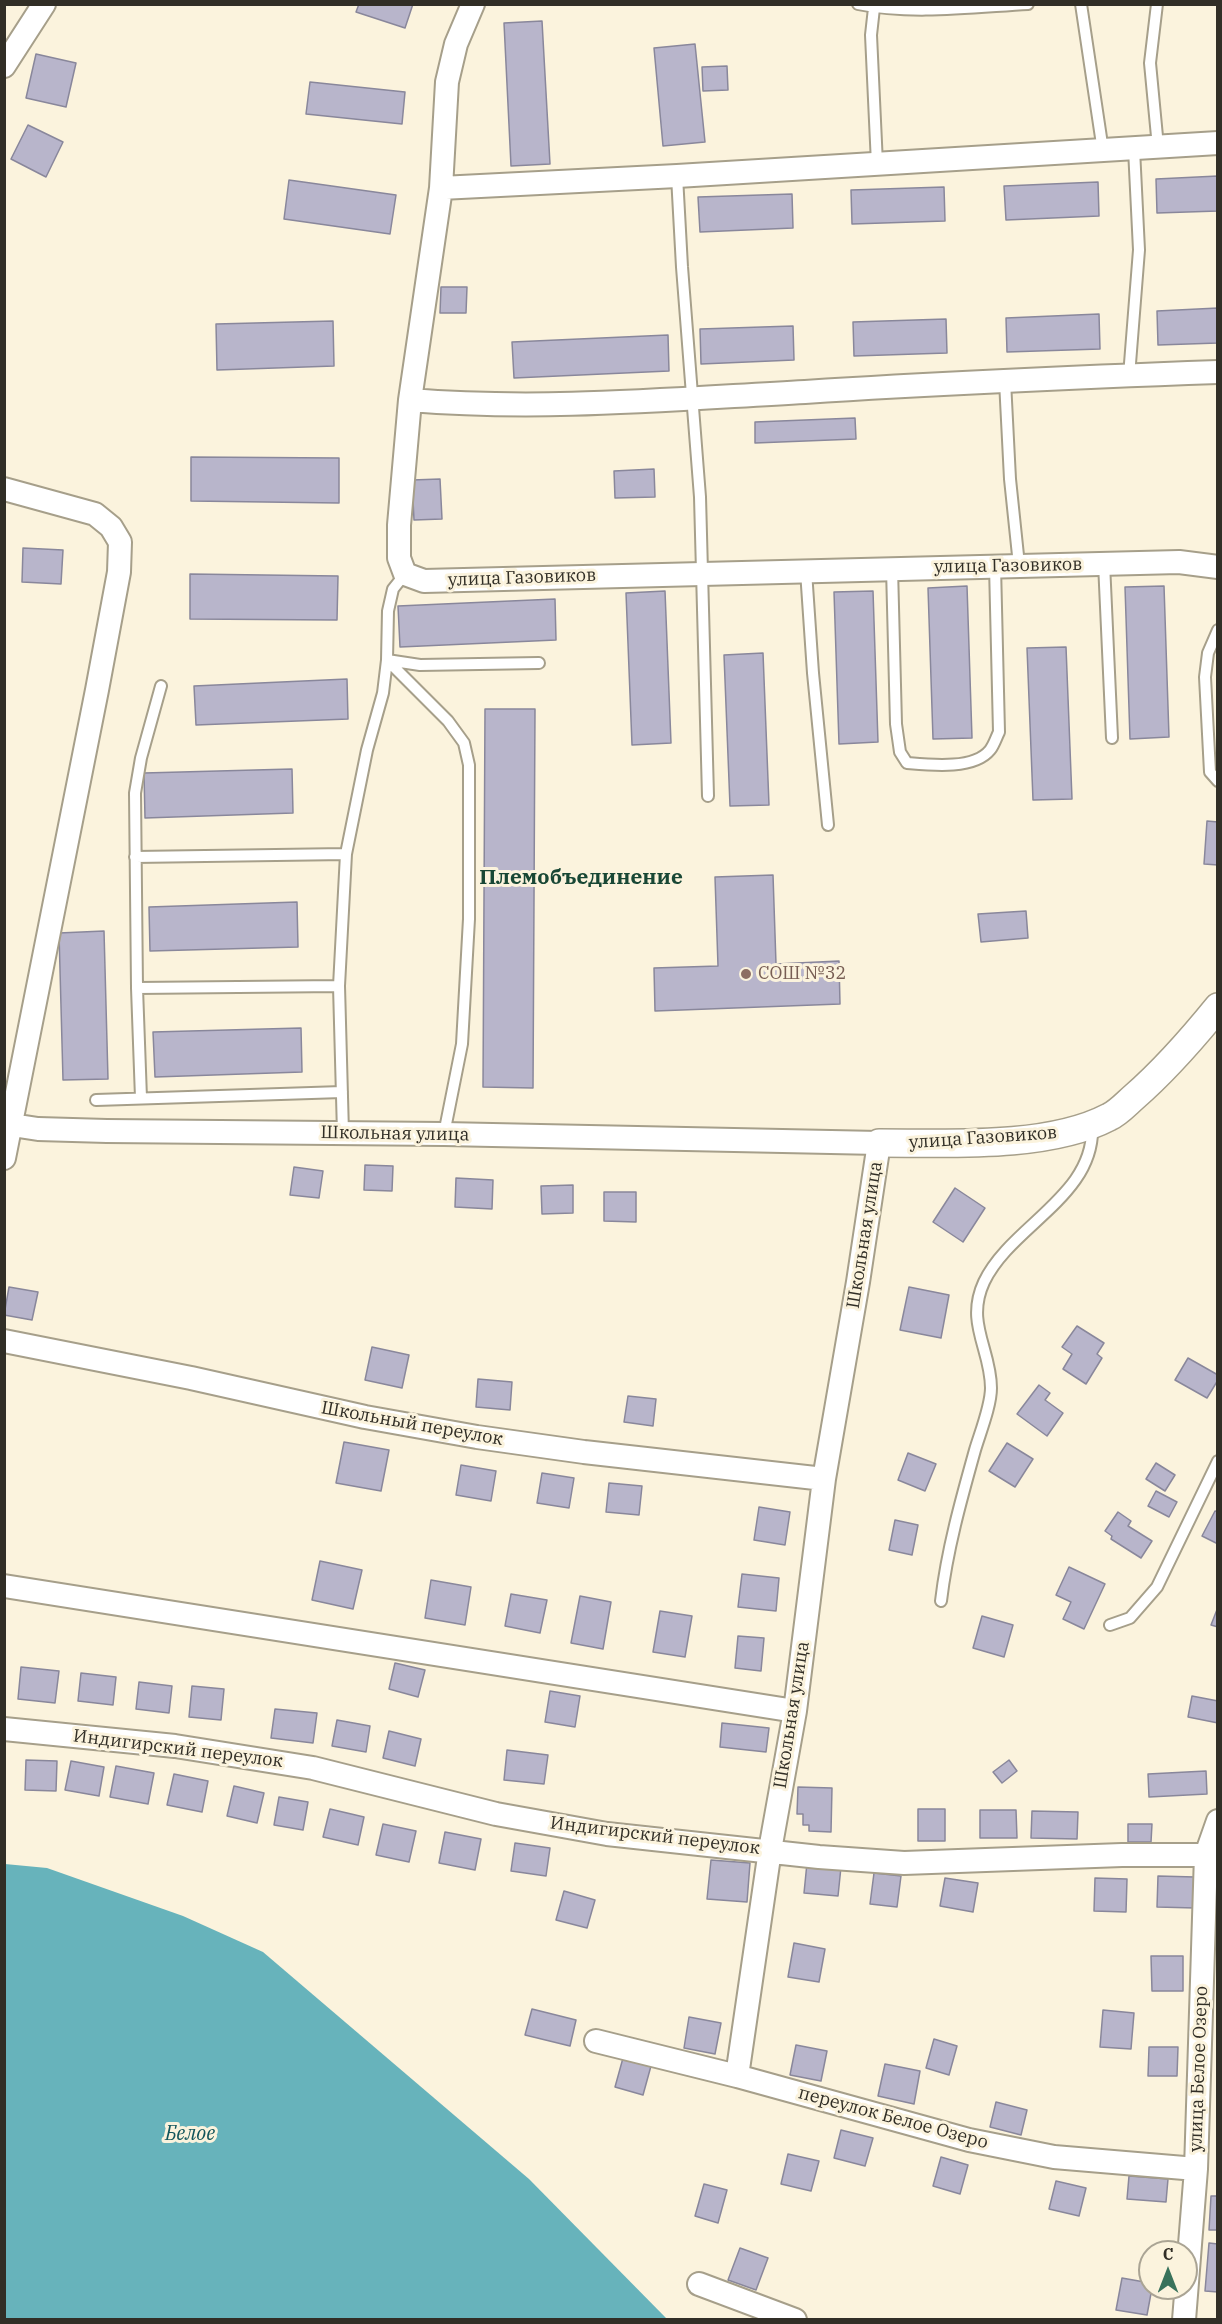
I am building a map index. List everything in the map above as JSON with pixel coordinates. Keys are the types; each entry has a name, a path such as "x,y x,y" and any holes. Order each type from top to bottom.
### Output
{"street":[{"path":"4,66 44,4"},
{"path":"405,574 399,558 399,525 410,400 441,188 447,82 456,44 472,4"},
{"path":"441,188 1218,143"},
{"path":"410,400 518,405 692,399 1005,381 1218,372"},
{"path":"4,489 95,514 111,527 120,542 119,572 97,690 4,1158"},
{"name":"улица Газовиков","path":"405,574 424,581 1104,563 1179,562 1218,567"},
{"name":"улица Газовиков","path":"879,1143 1020,1139 1064,1133 1092,1125 1111,1116 1159,1075 1218,1007"},
{"name":"Школьная улица","path":"12,1125 38,1129 95,1131 444,1134 879,1143 824,1479 795,1711 770,1850 737,2076"},
{"name":"Школьный переулок","path":"4,1341 191,1378 365,1417 477,1437 584,1452 824,1479"},
{"path":"4,1586 795,1711"},
{"name":"Индигирский переулок","path":"4,1729 175,1746 301,1766 378,1783 432,1800 607,1834 819,1857 904,1863 1122,1855 1206,1855"},
{"name":"улица Белое Озеро","path":"1184,2319 1196,2169 1206,1855 1218,1821"},
{"name":"переулок Белое Озеро","path":"596,2041 737,2076 969,2140 1054,2157 1196,2169"},
{"path":"699,2284 795,2319"}],"lane":[{"path":"858,4 874,8 909,9 1028,4"},
{"path":"1081,4 1103,151"},
{"path":"1157,4 1150,63 1158,147"},
{"path":"874,8 871,35 877,164"},
{"path":"1129,376 1138,250 1134,149"},
{"path":"677,176 700,497 708,796"},
{"path":"1005,381 1010,479 1019,565"},
{"path":"1104,563 1112,738"},
{"path":"892,568 896,724 900,752 907,763 934,766 972,762 990,751 999,732 995,566"},
{"path":"806,570 813,674 828,825"},
{"path":"343,1134 339,986 346,854 367,750 383,693 387,660 388,611 393,589 405,574"},
{"path":"1218,630 1208,652 1205,677 1210,772 1218,781"},
{"path":"387,660 420,665 539,663"},
{"path":"387,660 448,721 464,743 469,765 469,919 462,1044 444,1134"},
{"path":"141,1098 137,988 135,792 141,758 161,686"},
{"path":"135,857 346,854"},
{"path":"137,988 339,986"},
{"path":"96,1100 342,1092"},
{"path":"941,1602 951,1538 991,1390 988,1363 978,1330 976,1306 984,1281 1003,1253 1068,1190 1085,1166 1093,1142 1092,1125"},
{"path":"1110,1625 1130,1618 1157,1587 1218,1461"}],"water":[{"name":"Белое","path":"5,1864 47,1868 183,1916 263,1952 529,2179 667,2319 5,2319"}],"building":[{"path":"359,4 413,4 405,28 356,12"},
{"path":"542,21 550,164 511,166 504,23"},
{"path":"695,44 705,142 663,146 654,48"},
{"path":"36,54 76,63 66,107 26,98"},
{"path":"727,66 728,90 703,91 702,67"},
{"path":"310,82 405,92 402,124 306,114"},
{"path":"28,125 63,142 46,177 11,159"},
{"path":"1218,176 1218,211 1157,213 1156,179"},
{"path":"289,180 396,195 390,234 284,219"},
{"path":"1098,182 1099,216 1006,220 1004,186"},
{"path":"944,187 945,221 852,224 851,190"},
{"path":"792,194 793,228 700,232 698,197"},
{"path":"441,287 467,287 466,313 440,313"},
{"path":"1218,308 1218,343 1158,345 1157,311"},
{"path":"1099,314 1100,349 1007,352 1006,318"},
{"path":"946,319 947,353 854,356 853,322"},
{"path":"333,321 334,366 217,370 216,324"},
{"path":"793,326 794,360 701,364 700,329"},
{"path":"668,335 669,371 514,378 512,342"},
{"path":"855,418 856,439 755,443 755,422"},
{"path":"191,457 339,458 339,503 191,501"},
{"path":"654,469 655,497 615,498 614,471"},
{"path":"440,479 442,519 414,520 412,480"},
{"path":"23,548 63,550 61,584 22,582"},
{"path":"190,574 338,576 337,620 190,619"},
{"path":"967,586 972,738 933,739 928,588"},
{"path":"1164,586 1169,737 1130,739 1125,587"},
{"path":"665,591 671,743 632,745 626,593"},
{"path":"873,591 878,742 839,744 834,592"},
{"path":"555,599 556,640 400,647 398,606"},
{"path":"1066,647 1072,799 1033,800 1027,648"},
{"path":"763,653 769,805 730,806 724,655"},
{"path":"347,679 348,719 196,725 194,686"},
{"path":"485,709 535,709 533,1088 483,1087"},
{"path":"292,769 293,813 145,818 144,773"},
{"path":"1207,821 1218,822 1218,865 1204,864"},
{"path":"773,875 776,964 839,961 840,1004 655,1011 654,968 718,966 715,877"},
{"path":"297,902 298,947 150,951 149,907"},
{"path":"1026,911 1028,938 981,942 978,914"},
{"path":"104,931 108,1079 63,1080 59,933"},
{"path":"301,1028 302,1072 155,1077 153,1032"},
{"path":"365,1165 393,1166 392,1191 364,1190"},
{"path":"294,1167 323,1171 319,1198 290,1195"},
{"path":"456,1178 493,1180 492,1209 455,1207"},
{"path":"573,1185 573,1213 542,1214 541,1186"},
{"path":"955,1188 985,1208 963,1242 933,1222"},
{"path":"604,1192 636,1192 636,1222 604,1221"},
{"path":"9,1287 38,1292 32,1320 4,1315"},
{"path":"909,1287 949,1295 941,1338 900,1330"},
{"path":"1077,1326 1104,1343 1097,1354 1102,1358 1086,1384 1063,1369 1072,1354 1062,1347"},
{"path":"372,1347 409,1355 402,1388 365,1380"},
{"path":"1188,1358 1218,1375 1218,1380 1207,1398 1175,1380"},
{"path":"478,1379 512,1382 510,1410 476,1407"},
{"path":"1039,1385 1050,1393 1045,1400 1063,1413 1047,1436 1017,1414"},
{"path":"628,1396 656,1399 653,1426 624,1422"},
{"path":"344,1442 389,1450 381,1491 336,1483"},
{"path":"1007,1443 1033,1459 1015,1487 989,1471"},
{"path":"908,1453 936,1464 925,1491 898,1480"},
{"path":"1156,1463 1175,1475 1165,1491 1146,1479"},
{"path":"461,1465 496,1471 491,1501 456,1495"},
{"path":"542,1473 574,1478 569,1508 537,1503"},
{"path":"609,1483 642,1486 639,1515 606,1512"},
{"path":"1156,1491 1177,1502 1169,1517 1148,1506"},
{"path":"759,1507 790,1512 785,1545 754,1540"},
{"path":"1215,1511 1218,1512 1218,1544 1202,1536"},
{"path":"1118,1512 1131,1521 1128,1526 1152,1541 1141,1558 1111,1539 1112,1536 1105,1531"},
{"path":"895,1520 918,1525 912,1555 889,1550"},
{"path":"320,1561 362,1570 353,1609 312,1600"},
{"path":"1069,1567 1105,1584 1084,1629 1063,1619 1071,1602 1056,1595"},
{"path":"742,1574 779,1578 776,1611 738,1607"},
{"path":"431,1580 471,1587 465,1625 425,1618"},
{"path":"511,1594 547,1600 540,1633 505,1626"},
{"path":"580,1596 611,1602 603,1649 571,1643"},
{"path":"1218,1607 1218,1627 1211,1625"},
{"path":"660,1611 692,1616 685,1657 653,1652"},
{"path":"982,1616 1013,1625 1004,1657 973,1648"},
{"path":"738,1636 764,1638 761,1671 735,1668"},
{"path":"395,1663 425,1670 418,1697 389,1689"},
{"path":"21,1667 59,1671 55,1703 18,1699"},
{"path":"81,1673 116,1677 113,1705 78,1701"},
{"path":"139,1682 172,1686 169,1713 136,1709"},
{"path":"192,1686 224,1689 221,1720 189,1717"},
{"path":"550,1691 580,1696 575,1727 545,1722"},
{"path":"1192,1696 1218,1701 1218,1723 1188,1717"},
{"path":"275,1709 317,1713 313,1743 271,1738"},
{"path":"337,1720 370,1726 366,1752 332,1746"},
{"path":"722,1723 769,1728 766,1752 720,1747"},
{"path":"389,1731 421,1739 415,1766 383,1758"},
{"path":"507,1750 548,1755 544,1784 504,1780"},
{"path":"26,1760 57,1761 56,1791 25,1790"},
{"path":"1009,1760 1017,1771 1002,1783 993,1772"},
{"path":"71,1761 104,1767 99,1796 65,1790"},
{"path":"116,1766 154,1773 148,1804 110,1797"},
{"path":"1206,1771 1207,1794 1149,1797 1148,1774"},
{"path":"174,1774 208,1781 202,1812 167,1805"},
{"path":"234,1786 264,1793 257,1823 227,1816"},
{"path":"798,1787 832,1788 831,1832 809,1831 809,1825 803,1825 803,1814 797,1814"},
{"path":"279,1797 308,1802 303,1830 274,1825"},
{"path":"330,1809 364,1817 358,1845 323,1837"},
{"path":"918,1809 945,1809 945,1841 918,1841"},
{"path":"980,1810 1016,1810 1017,1838 980,1838"},
{"path":"1032,1811 1078,1812 1077,1839 1031,1838"},
{"path":"383,1824 416,1831 409,1862 376,1855"},
{"path":"1128,1824 1152,1824 1151,1842 1128,1842"},
{"path":"445,1832 481,1839 475,1870 439,1863"},
{"path":"515,1843 550,1848 546,1876 511,1871"},
{"path":"711,1860 750,1863 747,1902 707,1899"},
{"path":"807,1863 841,1867 838,1896 804,1893"},
{"path":"874,1873 901,1876 897,1907 870,1904"},
{"path":"1158,1876 1195,1877 1195,1908 1157,1907"},
{"path":"945,1878 978,1883 973,1912 940,1906"},
{"path":"1095,1878 1127,1879 1126,1912 1094,1911"},
{"path":"564,1891 595,1900 587,1928 556,1920"},
{"path":"794,1943 825,1949 819,1982 788,1977"},
{"path":"1151,1956 1183,1956 1183,1991 1152,1991"},
{"path":"532,2009 576,2020 570,2046 525,2035"},
{"path":"1103,2010 1134,2013 1131,2049 1100,2047"},
{"path":"689,2017 721,2023 715,2054 684,2048"},
{"path":"934,2039 957,2046 949,2075 926,2068"},
{"path":"796,2045 827,2051 821,2081 790,2075"},
{"path":"1149,2047 1178,2047 1177,2076 1148,2076"},
{"path":"623,2058 651,2066 643,2095 615,2087"},
{"path":"885,2064 920,2071 914,2104 878,2096"},
{"path":"996,2102 1027,2110 1021,2135 990,2127"},
{"path":"841,2130 873,2138 865,2166 834,2158"},
{"path":"788,2154 819,2161 811,2191 781,2184"},
{"path":"941,2157 968,2165 960,2194 933,2186"},
{"path":"1129,2176 1168,2179 1166,2202 1127,2199"},
{"path":"1056,2181 1086,2188 1079,2216 1049,2209"},
{"path":"704,2184 727,2190 718,2223 695,2216"},
{"path":"1211,2196 1218,2196 1218,2230 1209,2230"},
{"path":"1209,2243 1218,2244 1218,2292 1205,2291"},
{"path":"740,2248 768,2258 756,2290 728,2280"},
{"path":"1122,2278 1138,2281 1138,2300 1150,2300 1147,2315 1116,2310"}],"place":[{"name":"СОШ №32","path":"746,974"}],"district":[{"name":"Племобъединение","path":"581,878"}]}
